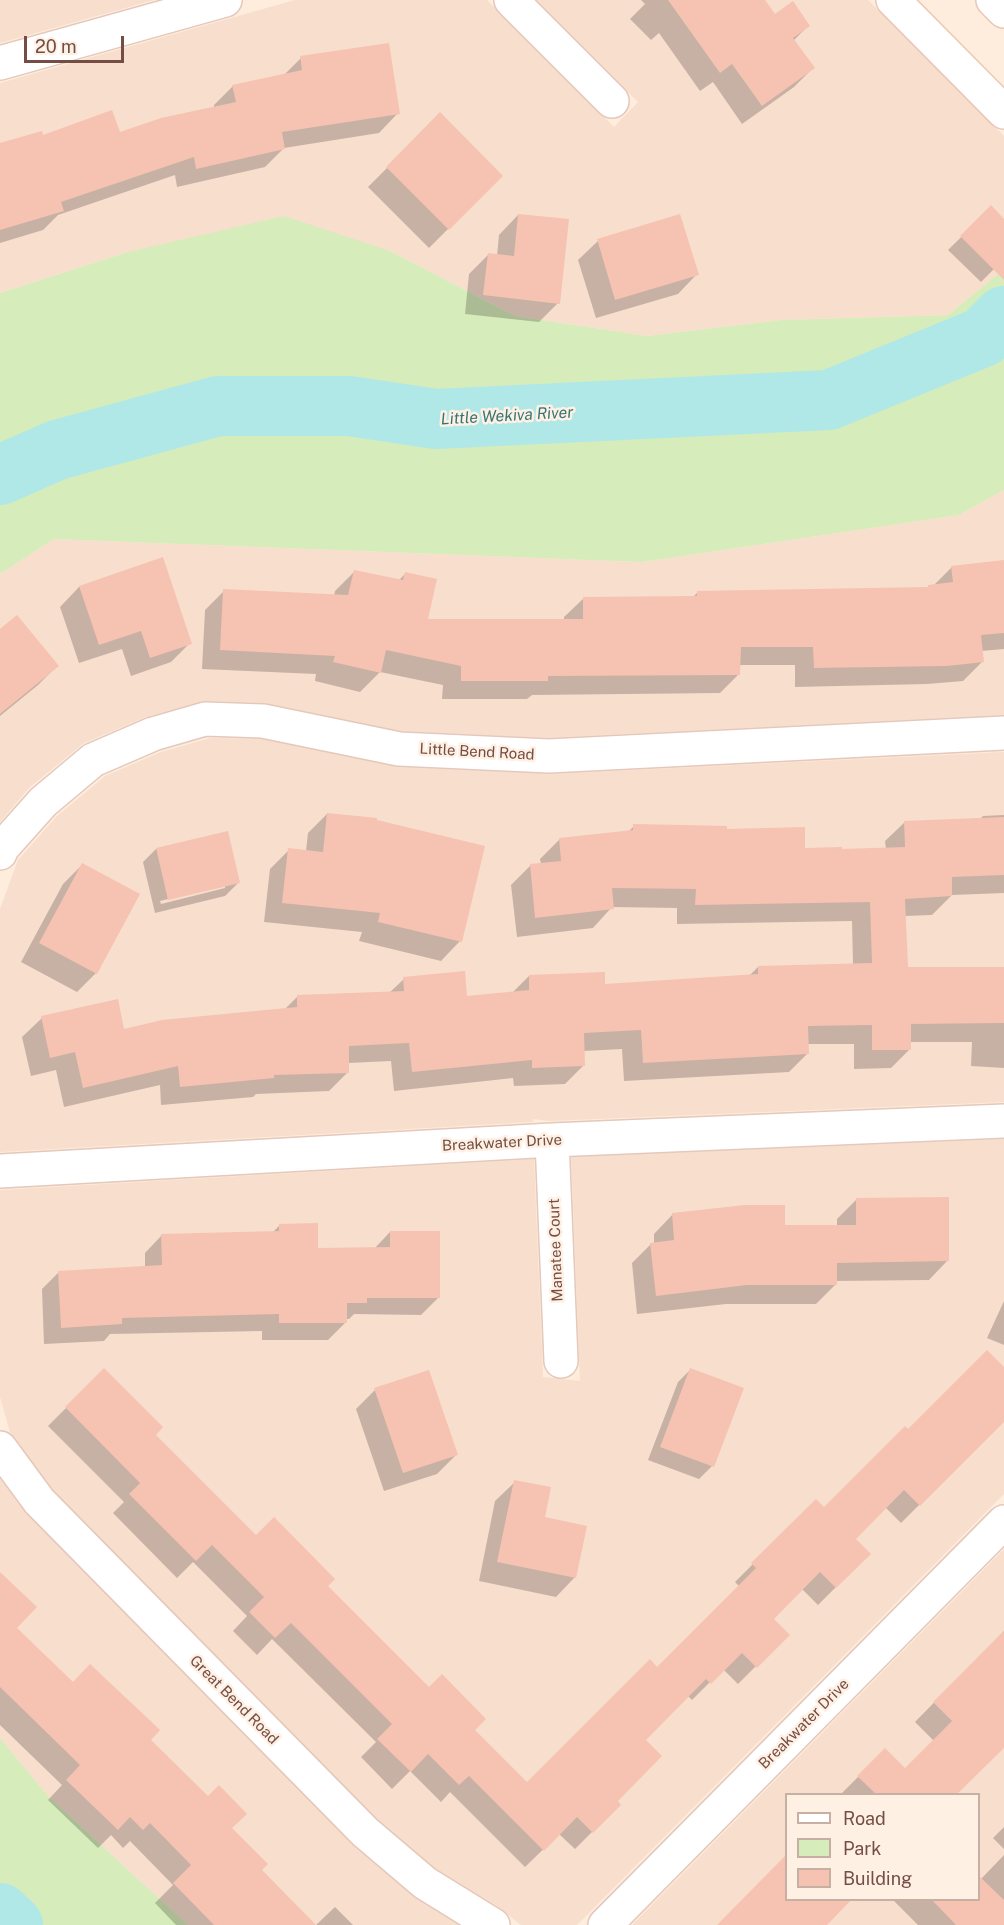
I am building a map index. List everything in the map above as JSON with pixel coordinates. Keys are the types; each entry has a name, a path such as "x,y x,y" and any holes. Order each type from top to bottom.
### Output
{"street":[{"path":"0,63 225,0"},
{"path":"511,0 612,101"},
{"path":"893,0 1004,112"},
{"path":"993,0 1004,11"},
{"name":"Little Bend Road","path":"0,853 43,801 93,760 153,734 205,719 263,721 399,749 549,756 1004,733"},
{"name":"Breakwater Drive","path":"0,1171 552,1140 1004,1121"},
{"name":"Manatee Court","path":"552,1140 561,1361"},
{"name":"Great Bend Road","path":"0,1448 39,1501 365,1832 425,1883 493,1925"},
{"name":"Breakwater Drive","path":"605,1925 1004,1522"}],"shaded area":[{"path":"0,0 154,0 0,43"},
{"path":"295,0 487,0 614,127 638,102 535,0 868,0 1004,136 1004,269 948,315 782,320 647,336 515,316 390,251 128,252 0,293 0,83"},
{"path":"1004,490 1004,715 547,738 399,731 264,703 203,701 146,717 84,743 30,787 0,822 0,574 54,539 642,562 959,515"},
{"path":"210,738 263,739 400,767 551,774 1004,752 1004,1102 550,1121 533,1119 533,1122 0,1152 0,909 18,860 57,816 105,776 161,752"},
{"path":"1004,1139 1004,1494 577,1925 521,1925 497,1906 435,1869 377,1819 52,1490 10,1432 0,1397 0,1190 534,1159 543,1377 580,1381 571,1157"},
{"path":"0,1477 27,1513 354,1845 415,1897 461,1925 188,1925 48,1796 0,1738"},
{"path":"1004,1549 1004,1925 632,1925"}],"green space":[{"path":"284,216 390,251 515,316 647,336 782,320 948,315 1004,269 1004,490 959,515 642,562 54,539 0,574 0,293 128,252"},
{"path":"0,1738 48,1796 188,1925 0,1925"}],"building":[{"path":"668,0 765,0 775,14 793,1 810,26 793,38 815,68 762,106 732,64 720,73"},
{"path":"389,43 400,114 282,132 285,149 196,169 194,157 61,202 64,211 0,230 0,143 42,131 43,135 112,110 120,132 161,118 236,102 232,85 302,70 300,56"},
{"path":"440,112 503,176 449,230 386,167"},
{"path":"991,205 1004,219 1004,280 960,236"},
{"path":"518,214 569,219 560,304 483,295 488,253 514,256"},
{"path":"680,214 699,275 615,300 597,239"},
{"path":"163,557 192,644 150,658 141,631 99,645 79,586"},
{"path":"1004,560 1004,633 981,635 984,662 947,666 814,668 813,647 741,647 740,675 548,676 548,681 461,681 461,666 386,650 381,673 333,662 335,656 220,650 223,589 348,595 354,570 403,580 405,572 437,579 428,619 583,619 583,597 697,596 697,591 928,587 928,585 953,582 951,566"},
{"path":"17,615 59,666 0,714 0,629"},
{"path":"327,813 377,818 377,820 485,846 462,942 378,922 380,913 282,903 288,848 323,852"},
{"path":"1004,817 1004,875 952,877 952,896 905,899 908,967 1004,967 1004,1023 911,1024 911,1050 872,1050 872,1025 808,1026 809,1054 643,1063 641,1030 584,1033 585,1066 532,1068 532,1060 412,1072 409,1043 349,1046 349,1073 274,1075 274,1078 180,1087 178,1066 83,1088 75,1052 50,1058 41,1016 118,999 124,1029 162,1020 297,1007 297,995 404,991 403,977 465,971 467,996 529,990 529,975 605,972 605,984 758,974 758,966 872,963 870,902 695,905 696,889 612,888 614,909 535,918 530,864 561,861 559,838 633,830 633,824 727,826 727,829 805,827 805,848 842,847 842,849 905,847 904,821"},
{"path":"228,831 240,883 168,900 156,848"},
{"path":"82,863 140,894 97,974 39,943"},
{"path":"949,1197 949,1261 837,1263 837,1285 747,1285 656,1296 650,1243 674,1240 672,1213 745,1205 785,1205 785,1225 856,1225 856,1198"},
{"path":"318,1223 318,1248 390,1247 390,1231 440,1231 440,1298 367,1298 367,1303 347,1303 347,1323 279,1323 279,1314 122,1318 122,1324 61,1328 58,1271 162,1265 161,1234 279,1231 279,1224"},
{"path":"987,1350 1004,1367 1004,1422 920,1506 904,1490 856,1539 871,1554 836,1588 820,1572 774,1619 790,1635 757,1668 742,1653 711,1684 706,1679 646,1740 662,1756 618,1801 621,1805 593,1833 577,1817 544,1851 469,1776 459,1785 428,1754 411,1772 377,1739 392,1724 291,1623 275,1638 249,1612 264,1597 212,1545 196,1561 129,1494 140,1483 65,1407 104,1368 163,1427 156,1435 256,1535 274,1517 335,1579 328,1586 429,1687 442,1674 486,1719 475,1730 527,1782 650,1659 657,1667 756,1568 751,1563 816,1499 824,1507 905,1426 908,1429"},
{"path":"690,1368 744,1388 714,1467 660,1447"},
{"path":"429,1370 458,1455 403,1473 374,1388"},
{"path":"514,1480 551,1487 545,1517 587,1526 576,1578 497,1562"},
{"path":"0,1572 37,1607 17,1628 73,1682 90,1664 160,1730 151,1740 208,1796 219,1785 247,1814 232,1828 268,1864 262,1870 316,1925 214,1925 173,1883 191,1865 150,1823 143,1830 130,1817 118,1830 66,1780 80,1765 0,1687"},
{"path":"1004,1631 1004,1748 958,1793 875,1793 857,1776 885,1748 905,1768 952,1721 933,1702"},
{"path":"785,1856 785,1901 850,1901 827,1925 717,1925"},
{"path":"980,1877 1004,1900 1004,1925 956,1925 933,1901 980,1901"}],"waterway":[{"name":"Little Wekiva River","path":"0,475 57,450 218,406 349,406 436,419 829,400 983,337 1004,316"},
{"name":"Little Wekiva River","path":"0,1913 13,1925"}]}
